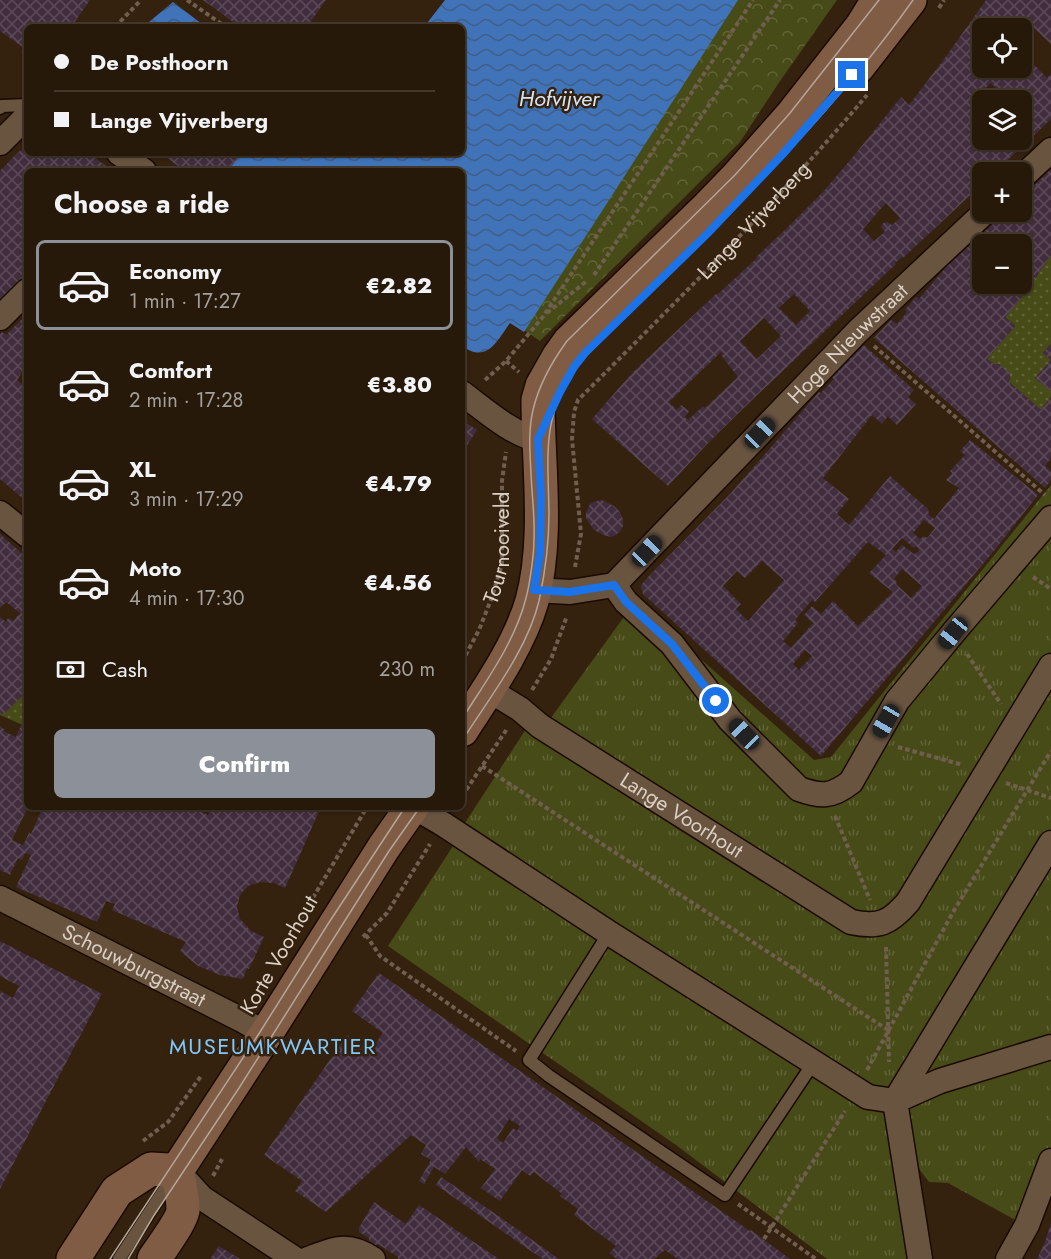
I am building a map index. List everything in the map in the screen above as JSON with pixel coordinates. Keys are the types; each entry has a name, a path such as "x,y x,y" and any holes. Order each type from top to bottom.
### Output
{"street":[{"name":"Lange Vijverberg","path":"538,439 538,400 542,386 569,342 737,177 799,106 862,26 878,0"},
{"name":"Lange Vijverberg","path":"538,439 560,392 585,353 707,234 782,155 852,75 922,7"},
{"path":"0,143 24,119"},
{"path":"1032,168 1051,150"},
{"path":"123,156 138,168"},
{"name":"Hoge Nieuwstraat","path":"614,585 858,331 974,222"},
{"path":"0,318 24,294"},
{"path":"465,395 508,426 530,438 538,439"},
{"name":"Tournooiveld","path":"465,726 513,648 531,603 540,554 541,497 538,439"},
{"path":"0,513 24,533"},
{"path":"534,590 570,592 614,585 626,602 672,644 730,720 799,789 814,794 831,795 851,782 897,701 1051,518"},
{"path":"879,924 896,916 908,902 1051,666"},
{"name":"Lange Voorhout","path":"489,690 520,709 540,726 851,922 865,925 879,924"},
{"name":"Korte Voorhout","path":"176,1172 384,848 411,810"},
{"path":"418,810 868,1096 895,1101 940,1081 1051,1047"},
{"path":"920,1259 895,1101 1051,843"},
{"name":"Schouwburgstraat","path":"0,898 266,1034"},
{"path":"1008,1259 1027,1225 1051,1161"},
{"path":"74,1259 117,1191 151,1169 176,1172 202,1198 295,1259"},
{"path":"154,1259 183,1211 176,1172"},
{"path":"308,1259 335,1249 351,1248 373,1259"}],"lane":[{"path":"0,108 24,105"},
{"path":"609,933 529,1059 549,1076 725,1195 814,1062"},
{"name":"Korte Voorhout","path":"119,1259 176,1172"}],"path":[{"path":"118,24 141,0"},
{"path":"187,0 222,24"},
{"path":"525,377 506,361 542,318 753,0"},
{"path":"542,318 594,275 780,0"},
{"path":"922,7 944,0"},
{"name":"Lange Vijverberg","path":"570,592 581,534 572,440 574,412 578,400 724,253 869,94"},
{"path":"858,331 1051,501"},
{"name":"Tournooiveld","path":"465,656 479,630 502,564 502,481 508,426"},
{"path":"465,792 551,659 566,617 570,592"},
{"path":"953,633 1015,725"},
{"path":"874,741 976,768 992,778 1051,798"},
{"path":"764,1239 857,1090 953,912 1051,751"},
{"path":"482,766 888,1030"},
{"path":"831,795 830,804 885,935 888,1030"},
{"name":"Korte Voorhout","path":"283,949 365,810"},
{"path":"366,935 380,956 529,1059"},
{"path":"141,1143 168,1122 202,1076"},
{"path":"725,1195 816,1259"}],"green space":[{"path":"727,0 837,0 740,142 540,341 515,324"},
{"path":"1051,255 1051,344 1043,353 1051,360 1035,378 1051,391 1051,397 1041,410 1008,381 1009,373 999,364 994,364 987,359 1015,326 1005,317 1025,294 1032,294 1032,284"},
{"path":"1051,485 1051,1178 1019,1222 948,1183 929,1182 916,1165 901,1206 908,1259 827,1259 676,1145 388,946 528,726 548,722 626,614 619,586 814,760 831,757"},
{"path":"24,684 24,726 0,715 0,709"}],"water":[{"name":"Hofvijver","path":"445,0 738,0 524,332 510,323 496,343 478,353 465,348 465,168 230,168 239,156 465,156 465,24 426,24"},
{"path":"173,2 202,24 151,24 149,22"}],"building":[{"path":"0,0 90,0 73,24 24,24 24,48 0,31"},
{"path":"203,0 326,0 309,24 236,24"},
{"path":"986,0 1051,0 1051,44 1034,28 1032,30 1032,18 973,18"},
{"path":"972,20 972,78 1032,78 1032,62 1047,78 1051,74 1051,119 1032,137 1032,90 998,90 991,83 984,90 972,90 972,150 1018,150 1006,162 972,162 972,193 895,263 754,398 668,486 592,419 633,372 757,258 823,192 901,97 909,105","holes":["886,203 900,218 892,225 887,222 883,223 881,227 885,232 874,241 863,229","794,294 810,311 796,325 779,308","764,318 781,336 757,359 740,341","721,352 738,377 705,408 703,406 688,420 685,417 689,411 681,405 677,410 669,402"]},
{"path":"24,148 24,156 92,156 109,168 24,168 24,284 0,310 0,171"},
{"path":"164,156 239,156 230,168 181,168"},
{"path":"1051,169 1051,255 1032,284 1032,234 982,234 995,222 1032,222 1032,187"},
{"path":"972,243 972,294 1025,294 1005,317 1015,326 987,359 994,364 999,364 1010,373 1008,381 1041,410 1051,397 1051,458 1045,466 1051,471 1051,480 1045,488 874,338 891,320 897,324 916,297 919,299 946,267"},
{"path":"24,317 24,370 17,380 24,386 24,499 0,479 0,334 2,332 6,335"},
{"path":"1051,344 1051,360 1043,353"},
{"path":"864,345 914,390 908,397 916,404 897,425 888,416 882,424 872,415 823,478 849,499 837,514 849,525 890,476 928,509 929,515 934,519 959,488 946,480 952,473 950,471 965,455 960,451 970,440 1038,495 993,552 821,756 643,594 641,585 731,493 819,392 821,393 834,379 832,377","holes":["924,520 935,528 927,538 924,536 920,539 913,533","902,538 914,548 916,546 919,549 914,554 902,545 896,552 892,549","868,542 886,555 869,573 893,592 858,626 833,601 821,614 812,606 804,615 813,623 791,648 783,641 798,623 795,620 812,600 815,602","762,561 784,580 748,621 736,609 741,604 723,586 737,571 745,578","902,569 922,586 911,598 896,584 894,579","805,650 812,656 799,670 793,664"]},
{"path":"1051,360 1051,391 1035,378"},
{"path":"465,422 477,430 465,448"},
{"path":"602,500 614,506 623,519 621,530 611,537 594,530 586,518 590,504"},
{"path":"0,534 24,555 24,694 2,714 0,713 0,617 6,622 8,618 13,621 20,613 6,602 0,608"},
{"path":"22,723 24,724 24,810 27,810 12,840 23,845 29,833 31,834 42,810 197,810 208,815 210,810 320,810 285,888 272,882 260,882 248,886 240,895 237,907 240,919 251,931 264,937 243,979 220,975 198,966 180,951 186,942 112,910 115,904 106,901 97,922 16,887 31,855 25,853 22,860 18,858 10,875 0,870 0,726 5,730 3,731 16,737"},
{"path":"0,941 102,994 0,1189 0,991 13,998 19,986 0,976"},
{"path":"379,973 790,1259 678,1259 665,1250 654,1259 617,1259 609,1253 616,1246 574,1215 578,1209 534,1172 530,1176 522,1170 500,1201 481,1188 495,1169 480,1159 479,1162 466,1147 445,1174 434,1167 424,1184 419,1181 431,1160 421,1154 426,1145 411,1135 326,1212 295,1191 302,1181 264,1155 347,1035 370,1051 383,1033 352,1011","holes":["509,1119 520,1126 517,1131 513,1128 503,1143 497,1138"]},
{"path":"441,1177 559,1259 543,1259 528,1249 436,1185"},
{"path":"374,1202 406,1224 419,1205 499,1259 398,1259 359,1232"},
{"path":"1051,1223 1051,1259 1037,1259 1045,1242"},
{"path":"219,1246 240,1259 210,1259"}],"tram line":[{"path":"465,714 507,646 526,598 532,569 534,539 530,426 539,391 551,366 567,341 735,175 790,113 879,0"},
{"path":"465,736 526,638 539,601 548,536 550,430 561,394 572,375 587,355 799,140 839,95 913,0"},
{"path":"110,1259 403,810"},
{"path":"128,1259 389,851 418,810"}],"district":[{"name":"MUSEUMKWARTIER","path":"273,1046"}],"route":[{"path":"716,701 672,644 626,602 614,585 570,592 534,590 540,554 541,497 538,439 560,392 585,353 707,234 782,155 852,75"}]}
